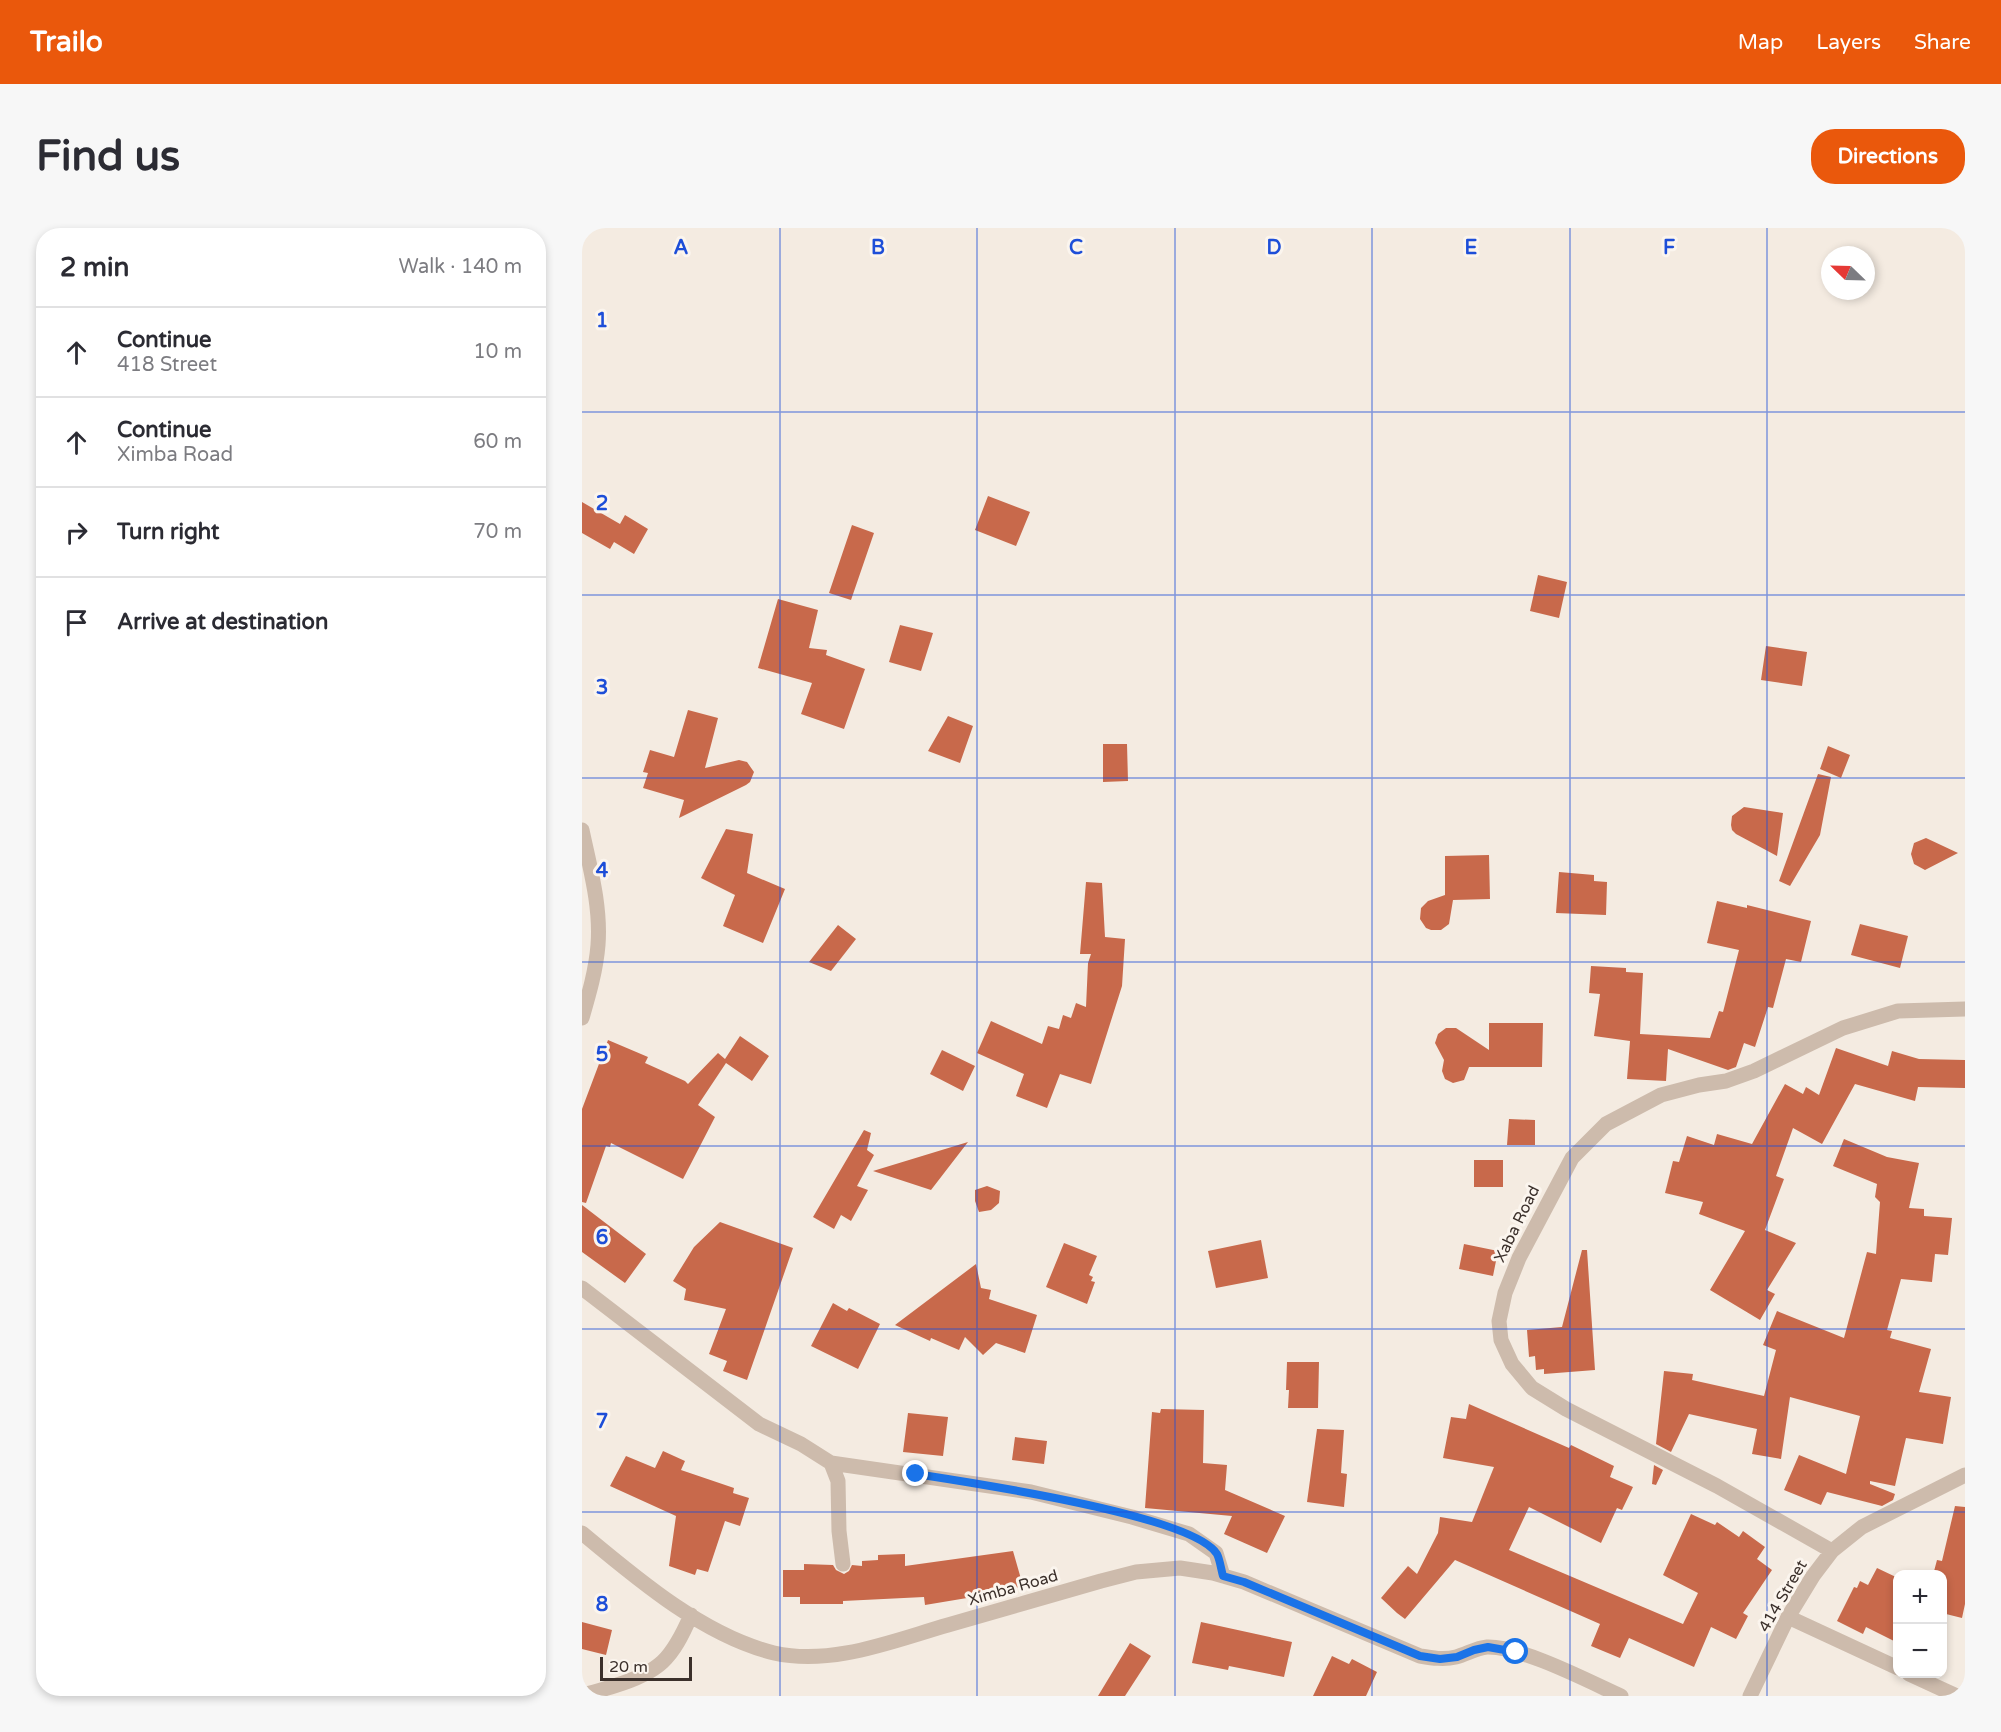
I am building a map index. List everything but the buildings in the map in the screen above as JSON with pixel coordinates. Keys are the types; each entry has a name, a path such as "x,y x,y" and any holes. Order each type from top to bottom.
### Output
{"street":[{"path":"582,830 597,898 598,944 594,976 582,1018"},
{"name":"Xaba Road","path":"1832,1551 1717,1486 1566,1409 1532,1388 1512,1364 1501,1340 1499,1322 1505,1293 1519,1258 1572,1158 1606,1124 1661,1095 1699,1085 1726,1082 1754,1071 1843,1028 1898,1011 1965,1009"},
{"path":"582,1288 759,1424 801,1444 831,1463 1031,1492 1132,1517 1190,1534 1216,1553 1223,1576"},
{"path":"831,1463 838,1481 839,1531 843,1564"},
{"name":"414 Street","path":"1750,1696 1788,1617 1813,1576 1832,1551 1862,1527 1965,1475"},
{"name":"Ximba Road","path":"582,1533 634,1577 716,1632 744,1644 775,1653 802,1657 848,1653 1136,1572 1180,1568 1244,1582 1420,1656 1457,1657 1488,1647 1516,1652 1621,1696"},
{"path":"582,1695 633,1680 657,1669 681,1639 691,1615"},
{"path":"1788,1617 1893,1666"},
{"path":"1918,1678 1957,1696"}],"route":[{"path":"916,1474 1031,1492 1088,1505 1190,1534 1216,1553 1223,1576 1244,1582 1420,1656 1440,1659 1457,1657 1488,1647 1516,1652"}]}
